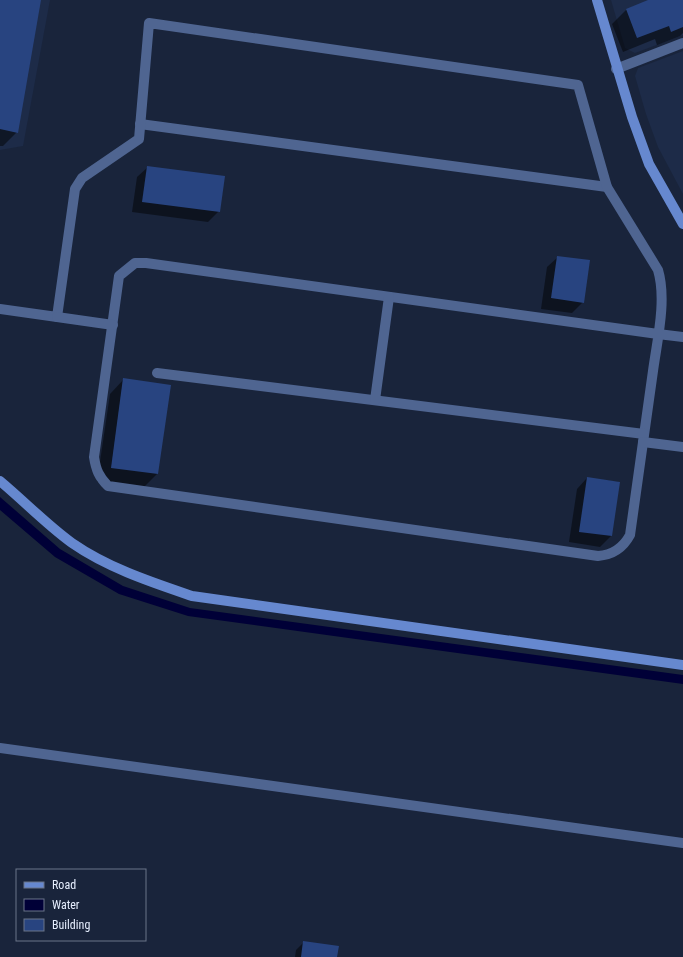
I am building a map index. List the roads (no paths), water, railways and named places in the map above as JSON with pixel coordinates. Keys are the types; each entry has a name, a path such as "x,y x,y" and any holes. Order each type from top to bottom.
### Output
{"street":[{"path":"597,0 616,69 650,164 683,224"},
{"path":"57,317 75,189 82,178 139,139 149,23 578,85 607,187 658,270 662,281 662,294 658,334 630,535 627,542 610,555 598,556 116,489 108,486 100,478 96,469 94,457 119,276 135,263 146,263 389,297 658,334 683,337"},
{"path":"616,69 683,43"},
{"path":"140,124 607,187"},
{"path":"376,400 389,297"},
{"path":"0,309 113,325"},
{"path":"157,373 376,400 643,438 683,447"},
{"path":"0,481 72,542 94,556 132,575 192,596 683,666"},
{"path":"0,748 683,843"}],"water":[{"path":"0,497 60,549 123,586 190,608 683,675 683,684 188,616 119,594 55,557 0,510"}]}
